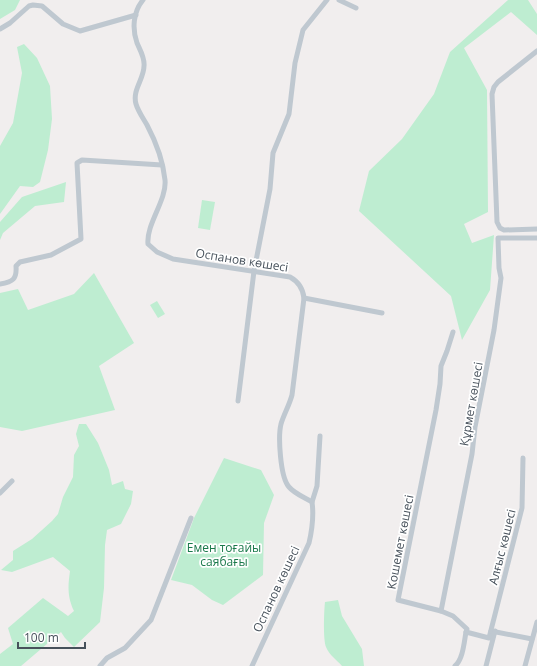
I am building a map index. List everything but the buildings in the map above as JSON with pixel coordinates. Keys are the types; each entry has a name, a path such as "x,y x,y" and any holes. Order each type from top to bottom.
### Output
{"street":[{"name":"Оспанов көшесі","path":"143,0 140,3 133,24 143,57 144,66 141,80 135,94 136,104 153,137 161,157 165,181 164,192 150,233 148,244 157,252 173,259 290,277 296,280 304,291 304,298"},
{"path":"238,401 254,271 270,189 273,153 289,114 295,62 303,30 327,0"},
{"path":"339,0 356,8"},
{"path":"0,30 29,6 33,5 42,6 63,24 80,31 136,15"},
{"path":"537,51 498,82 494,87 492,94 497,222 500,228 504,230 537,229"},
{"path":"0,284 13,280 17,274 16,266 20,262 50,255 81,239 77,163 82,160 162,165"},
{"name":"Құрмет көшесі","path":"441,610 472,454 475,427 495,324 500,278 498,238 537,238"},
{"path":"312,502 288,486 284,476 279,446 281,424 292,395 304,298 382,313"},
{"name":"Кошемет көшесі","path":"453,332 441,366 436,410 398,600 441,610 453,616 467,630 466,632"},
{"name":"Оспанов көшесі","path":"252,666 309,543 313,520 312,502 317,486 320,436"},
{"name":"Алғыс көшесі","path":"486,666 522,508 523,458"},
{"path":"0,493 12,481"},
{"path":"100,666 107,658 125,648 151,620 191,518"},
{"path":"525,666 537,622"},
{"path":"493,631 532,639"},
{"name":"Алғыс көшесі","path":"466,632 489,638 493,631"},
{"path":"455,666 462,650 466,632"}],"green space":[{"path":"0,0 20,0 15,10 0,19"},
{"path":"508,0 528,0 537,14 537,35 511,12 464,48 487,90 488,212 464,224 472,243 494,235 490,290 462,340 451,296 359,211 369,171 402,139 434,94 450,52"},
{"path":"24,44 37,58 50,86 52,119 48,150 40,182 33,187 20,186 0,214 0,146 13,123 22,73 17,47"},
{"path":"66,182 64,202 35,206 3,233 0,240 0,222 22,197"},
{"path":"202,200 215,202 210,230 198,228"},
{"path":"94,273 134,343 99,366 115,410 22,431 0,427 0,293 18,289 28,310 74,294"},
{"path":"157,301 165,314 158,318 150,305"},
{"path":"79,424 86,424 98,443 109,470 112,485 123,481 125,489 133,491 131,504 121,524 107,530 105,545 104,588 100,622 74,647 61,632 21,666 0,666 0,654 13,644 8,628 43,598 68,616 74,611 70,601 69,591 70,571 53,557 12,572 1,570 13,560 13,551 32,539 58,514 63,497 73,477 74,455 79,446 76,434"},
{"name":"Емен тоғайы саябағы","path":"224,458 261,470 274,495 264,523 263,575 223,605 212,600 192,585 171,580 194,518"},
{"path":"338,600 342,616 362,649 364,666 342,666 327,650 324,631 325,602"}]}
